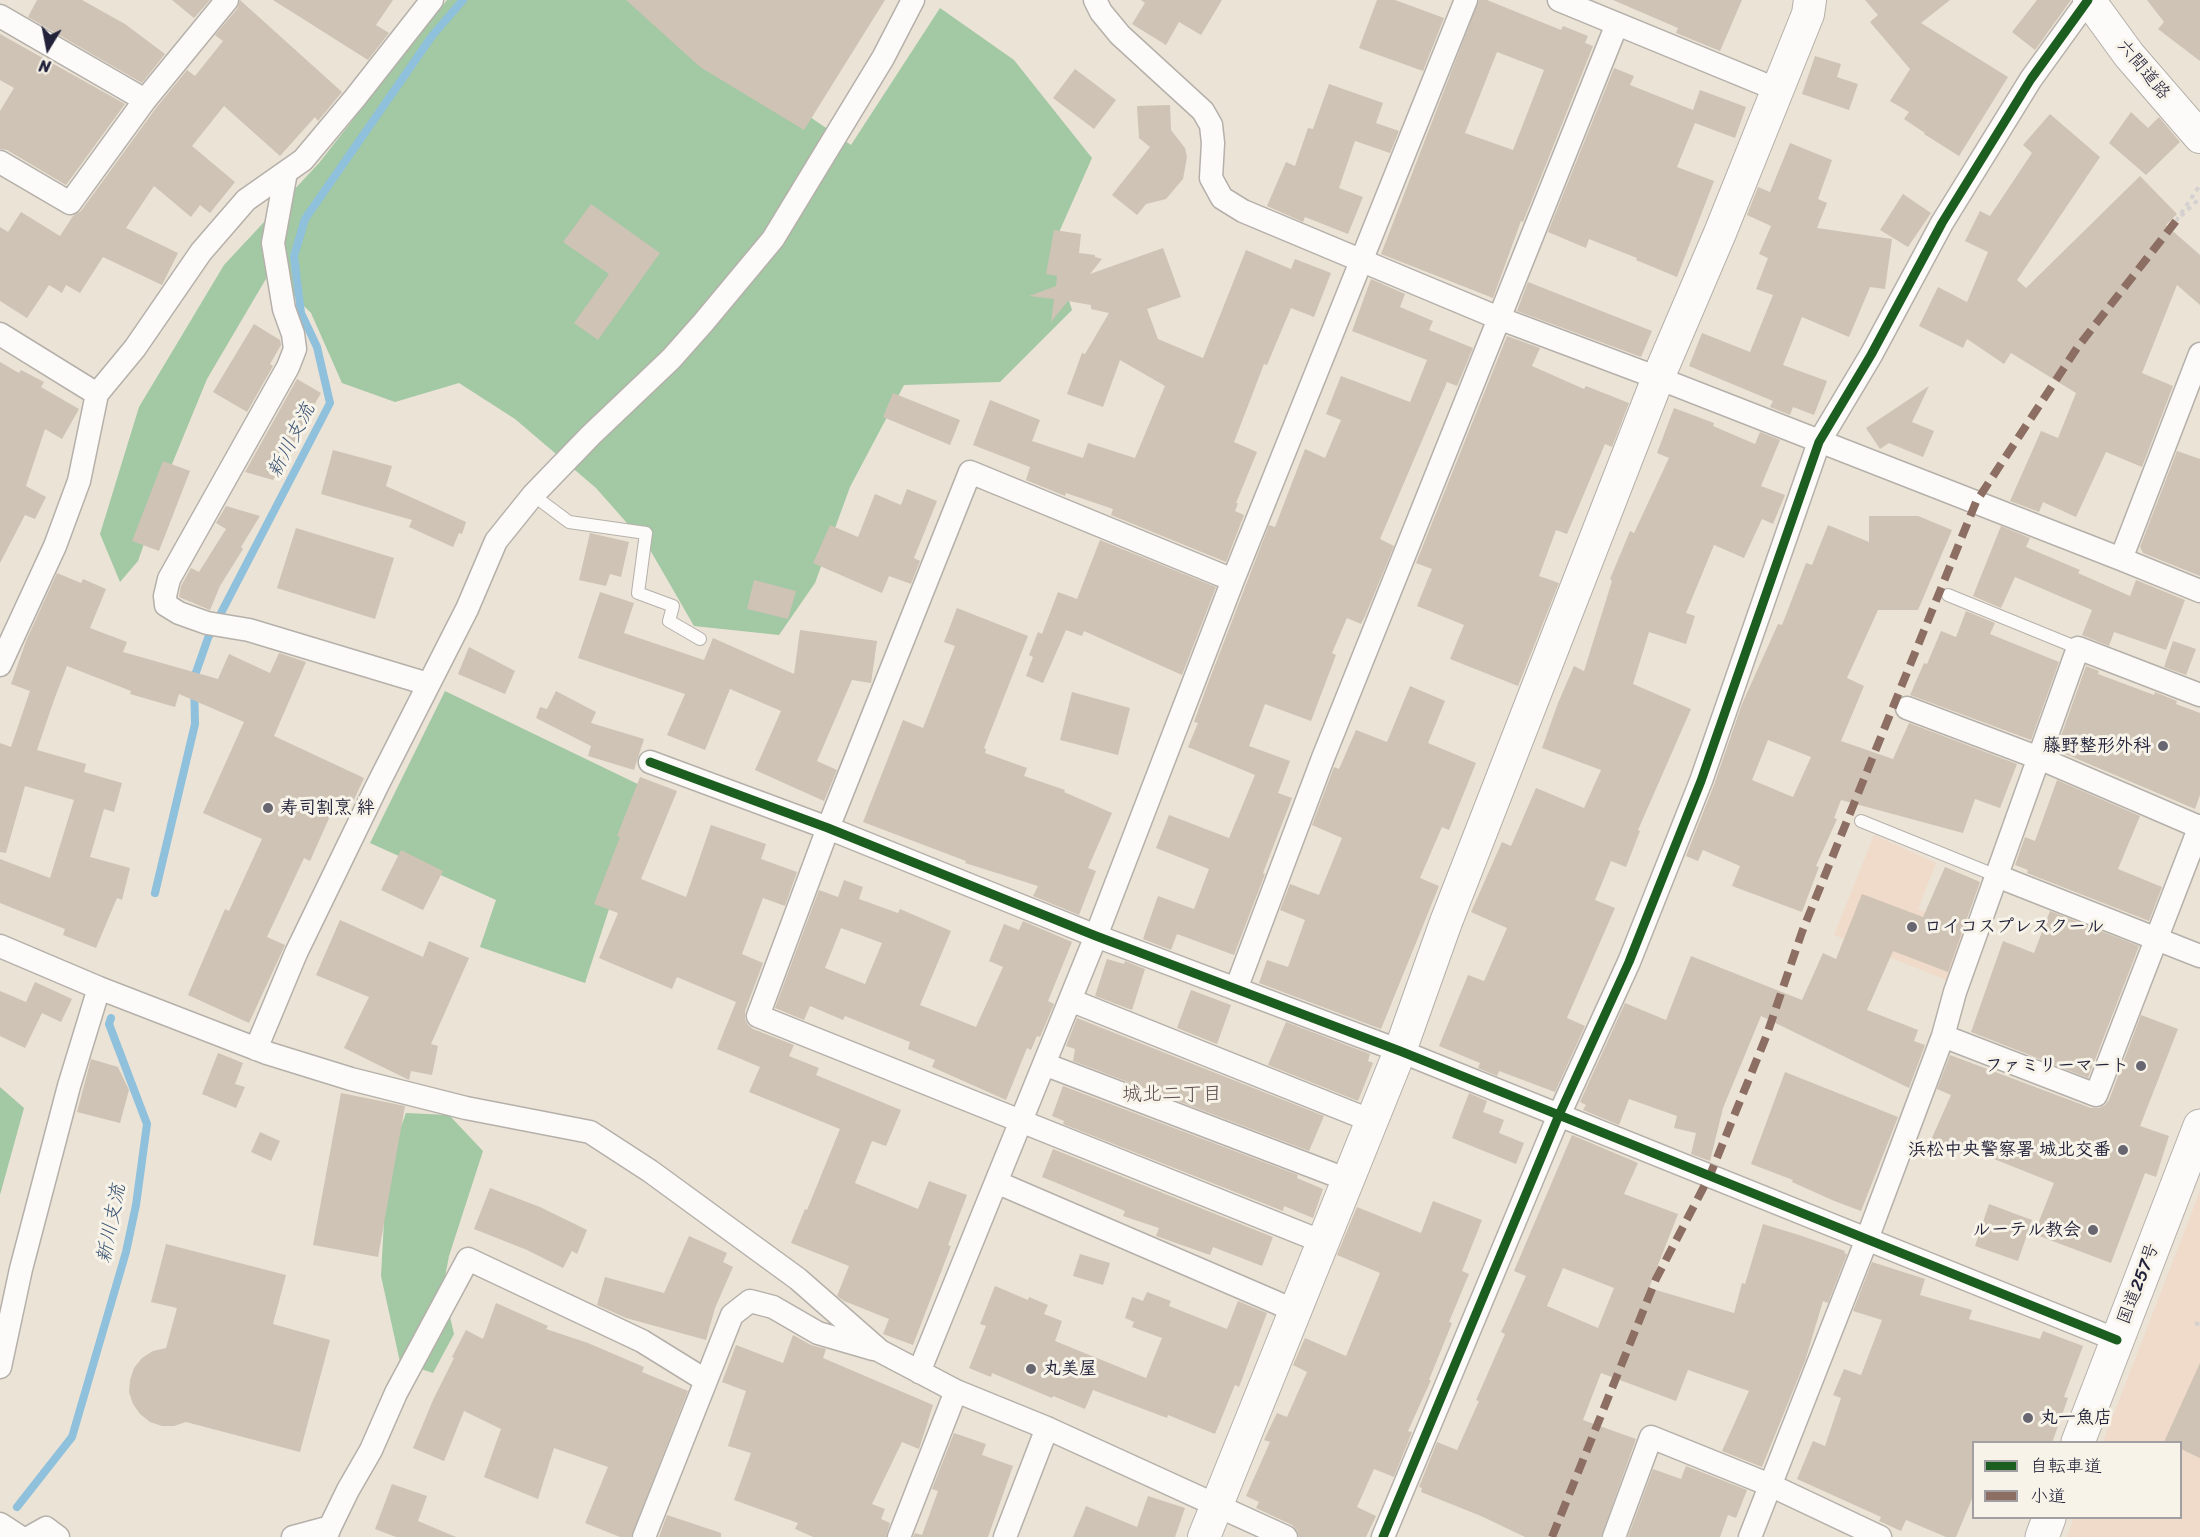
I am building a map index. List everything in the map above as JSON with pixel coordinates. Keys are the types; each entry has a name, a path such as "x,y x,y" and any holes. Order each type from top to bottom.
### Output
{"highway":[{"name":"国道257号","path":"2079,1441 2200,1126"},
{"path":"2042,1537 2049,1519"}],"street":[{"path":"0,162 70,203 145,100 227,0"},
{"path":"0,665 55,546 79,481 97,394 135,348 201,252 246,200 303,160 432,0"},
{"path":"256,1049 306,932 467,609 496,541 532,495 671,358 703,323 772,239 883,58 913,0"},
{"path":"1095,0 1101,12 1120,35 1203,111 1211,125 1213,143 1211,178 1222,198 1253,216 1501,319 2121,558 2200,591"},
{"path":"919,1372 1096,936 1233,580 1466,0"},
{"path":"1559,0 1778,90"},
{"path":"1204,1537 1400,1051 1446,922 1658,378 1778,90 1808,14 1810,0"},
{"path":"1383,1537 1559,1115 1629,962 1701,781 1820,442 1871,355 1942,223 2031,79 2088,0"},
{"name":"六間道路","path":"2088,0 2129,55 2200,137"},
{"path":"0,16 145,100"},
{"path":"1236,989 1323,758 1501,319 1617,24"},
{"path":"286,172 273,243 284,309 293,334 295,349 288,367 169,579 165,596 166,605 179,613 217,625 249,630 428,684"},
{"path":"0,334 97,394"},
{"path":"2121,558 2200,354"},
{"path":"1233,580 970,472 828,828 758,1016 1323,1242"},
{"path":"1750,1537 1867,1239 1943,1036 1955,992 2078,648 2200,695"},
{"path":"1907,708 2039,758 2200,826 2096,1095 1943,1036"},
{"path":"651,762 828,828 1096,936 1400,1051 2117,1340"},
{"path":"1997,876 2200,956"},
{"path":"0,946 99,988 256,1049 351,1079 443,1102 590,1132 650,1171 798,1279 880,1351"},
{"path":"0,1367 21,1269 69,1086 99,988"},
{"path":"1070,1000 1372,1121"},
{"path":"1044,1064 1348,1180"},
{"path":"996,1182 1296,1311"},
{"path":"293,1537 328,1532 371,1450 396,1393 468,1259 642,1341 705,1380"},
{"path":"644,1537 732,1315 750,1301 773,1307 818,1333 880,1351 956,1391 1047,1428 1287,1537"},
{"path":"899,1537 956,1391"},
{"path":"1005,1537 1047,1428"},
{"path":"1614,1537 1651,1437 1770,1485 1880,1537"},
{"path":"0,1524 20,1537"},
{"path":"30,1537 46,1528 58,1537"}],"lane":[{"path":"532,495 569,522 646,532 638,593 673,606 669,621 700,639"},
{"path":"1948,595 2078,648"},
{"path":"1861,821 1997,876"}],"path":[{"path":"2199,185 2176,221 2200,198"}],"shaded area":[{"path":"1874,835 1936,863 1918,909 1974,936 1954,983 1834,935"},
{"path":"2200,1191 2200,1537 2067,1537 2074,1519 2182,1519 2182,1441 2103,1441"}],"green space":[{"path":"447,0 676,0 734,65 851,145 940,8 1014,60 1092,158 1052,248 1072,310 1000,382 904,385 850,487 815,583 779,635 694,626 649,548 596,488 515,419 459,383 395,402 342,383 311,313 270,272 207,379 170,469 138,561 120,582 100,534 139,407 224,265 319,163"},
{"path":"445,691 648,789 585,983 480,947 496,900 370,843"},
{"path":"0,1087 24,1108 0,1195"},
{"path":"406,1113 449,1115 483,1151 449,1256 443,1287 454,1334 433,1373 400,1362 381,1276 387,1166"}],"building":[{"path":"37,0 82,0 125,24 165,54 142,83 28,17"},
{"path":"172,0 210,0 194,18"},
{"path":"240,0 342,92 318,121 315,117 280,156 224,106 192,146 235,182 210,213 200,205 191,217 154,186 126,228 178,253 162,285 103,257 80,293 66,285 62,293 49,285 27,318 0,301 0,227 8,232 21,212 60,236 73,216 81,211 156,108 187,70 195,76 223,41 215,35 237,9"},
{"path":"273,0 393,0 376,25 389,33 368,60"},
{"path":"626,0 885,0 804,130 700,67"},
{"path":"1141,0 1222,0 1201,35 1179,22 1166,45 1132,24 1145,3"},
{"path":"1377,0 1395,0 1444,18 1423,71 1359,48"},
{"path":"1479,0 1487,0 1561,30 1563,26 1588,36 1585,43 1593,46 1523,222 1521,221 1493,298 1381,254","holes":["1497,52 1544,70 1513,150 1465,133"]},
{"path":"1613,0 1742,0 1720,51 1676,33 1678,28"},
{"path":"1865,0 1950,0 1921,23 2008,77 1959,156 1904,119 1909,112 1890,101 1910,69 1870,22 1878,15"},
{"path":"2037,0 2071,0 2035,50 2012,32"},
{"path":"2147,0 2200,0 2200,61 2158,29 2164,22"},
{"path":"0,34 125,104 66,185 7,150 0,149 0,111 14,88 0,80"},
{"path":"1815,56 1841,64 1837,77 1858,84 1849,110 1802,94"},
{"path":"1614,68 1634,76 1630,85 1693,110 1700,90 1746,107 1735,138 1695,123 1677,167 1714,181 1677,277 1589,239 1586,248 1548,232"},
{"path":"1075,69 1116,100 1094,129 1053,98"},
{"path":"1329,84 1383,103 1376,123 1399,131 1390,153 1355,141 1339,188 1363,197 1348,234 1305,217 1303,222 1267,206 1286,162 1295,166 1308,128 1313,129"},
{"path":"1170,105 1171,130 1185,148 1187,157 1183,179 1166,199 1146,204 1137,215 1112,195 1150,147 1139,138 1137,106"},
{"path":"2131,112 2148,128 2159,117 2180,142 2146,175 2109,143"},
{"path":"2050,114 2100,157 2017,280 2026,288 2140,176 2177,214 2166,225 2200,255 2200,305 2177,285 2142,373 2173,386 2142,467 2106,452 2076,517 2043,502 2039,512 2010,501 2041,431 2058,438 2076,393 2011,353 2004,364 1967,339 1963,348 1919,326 1938,287 1967,302 1988,252 1965,241 1980,211 1990,216 2032,153 2023,145"},
{"path":"1790,143 1832,160 1818,199 1827,203 1817,228 1892,239 1885,289 1870,287 1849,337 1802,317 1783,365 1827,381 1814,415 1793,407 1790,415 1770,407 1773,401 1689,366 1702,333 1750,352 1773,295 1756,289 1768,258 1759,254 1771,226 1747,215 1758,187 1770,192"},
{"path":"1903,194 1931,213 1908,247 1880,230"},
{"path":"591,204 660,253 598,340 574,323 609,274 563,242"},
{"path":"1054,230 1081,234 1079,253 1095,255 1102,259 1090,274 1163,248 1181,297 1147,309 1158,339 1203,358 1246,250 1291,269 1295,259 1331,273 1314,317 1291,308 1267,365 1264,364 1234,442 1257,452 1236,503 1238,503 1235,511 1244,515 1226,562 1111,515 1113,509 1066,493 1065,496 1026,480 1030,467 973,445 990,400 1040,420 1032,441 1083,458 1088,443 1135,458 1165,386 1120,360 1103,407 1067,394 1082,353 1085,354 1109,313 1091,309 1091,305 1068,301 1051,322 1054,299 1029,296 1056,286 1057,276 1046,274"},
{"path":"1371,279 1405,294 1400,307 1433,321 1429,330 1473,348 1457,386 1447,382 1380,539 1394,546 1361,624 1347,618 1332,653 1336,655 1311,721 1265,704 1249,746 1290,761 1278,793 1292,798 1234,955 1177,934 1171,950 1143,939 1158,896 1194,909 1209,869 1156,848 1169,815 1229,838 1255,775 1188,747 1198,723 1194,722 1207,686 1269,525 1275,527 1305,449 1325,458 1341,420 1326,414 1341,376 1410,402 1427,360 1352,331"},
{"path":"1528,282 1652,331 1641,357 1517,311"},
{"path":"254,324 280,340 281,345 270,364 273,366 247,412 213,392"},
{"path":"1507,336 1540,348 1532,366 1584,389 1586,386 1629,403 1612,447 1605,444 1567,534 1556,530 1539,576 1559,583 1518,686 1450,659 1464,625 1417,606 1432,569 1416,563"},
{"path":"0,362 19,373 21,370 44,382 41,387 79,409 62,439 45,429 26,486 46,497 35,519 25,515 0,563"},
{"path":"297,379 321,393 300,429 305,431 273,480 245,472"},
{"path":"1929,386 1912,422 1934,431 1923,457 1889,443 1880,449 1866,428"},
{"path":"893,393 960,420 950,445 883,417"},
{"path":"1674,408 1714,423 1713,426 1755,444 1760,432 1780,440 1761,486 1785,495 1773,524 1762,519 1744,558 1714,545 1686,613 1695,616 1686,644 1649,632 1633,684 1691,709 1638,830 1640,831 1626,867 1611,861 1595,900 1615,908 1567,1018 1585,1026 1555,1092 1499,1071 1497,1076 1478,1068 1480,1063 1439,1046 1468,975 1484,981 1507,928 1471,912 1502,842 1511,846 1536,788 1584,808 1601,770 1542,748 1574,666 1584,671 1612,581 1610,579 1630,531 1634,533 1669,458 1657,453"},
{"path":"333,450 392,466 386,486 466,522 462,534 459,533 453,547 409,527 412,520 321,494"},
{"path":"2177,451 2200,459 2200,576 2143,553 2140,547"},
{"path":"163,461 190,471 159,551 132,541"},
{"path":"907,489 937,501 914,558 920,561 911,584 889,576 882,593 813,563 830,525 858,537 875,494 901,505"},
{"path":"226,506 260,516 220,586 210,610 179,597 181,586 191,568 199,572 226,529 216,523"},
{"path":"1869,516 1918,516 1952,530 1918,610 1878,610 1847,678 1864,686 1841,741 1893,759 1909,723 2017,764 2000,808 1975,799 1963,833 1841,800 1834,818 1837,819 1816,866 1819,867 1802,912 1732,886 1740,866 1703,850 1698,861 1686,856 1742,704 1778,624 1782,625 1806,563 1812,565 1828,525 1869,542","holes":["1768,740 1811,757 1793,797 1752,780"]},
{"path":"2001,526 2030,538 2026,547 2080,570 2078,573 2130,596 2136,580 2185,600 2166,650 2114,632 2109,646 2082,635 2092,610 2015,577 2001,608 1973,596"},
{"path":"296,528 394,558 375,619 277,588"},
{"path":"590,533 629,542 621,577 610,574 606,586 579,580"},
{"path":"1100,540 1216,587 1182,675 1084,631 1082,636 1066,630 1043,683 1026,676 1033,657 1029,655 1038,632 1042,634 1058,592 1077,599"},
{"path":"57,573 81,583 83,579 106,589 90,628 127,642 123,652 218,679 229,654 270,673 279,653 306,662 274,736 364,778 353,802 339,796 310,861 304,858 267,937 285,945 249,1023 188,995 225,909 229,911 262,839 203,813 244,722 179,694 175,707 130,694 131,691 67,666 37,750 86,764 84,772 122,783 114,812 104,809 90,857 130,868 122,900 117,898 96,948 63,935 65,929 0,903 0,859 50,878 74,800 25,786 6,853 0,852 0,743 11,747 30,691 11,684 26,641"},
{"path":"754,580 796,591 788,619 747,609"},
{"path":"600,592 634,603 624,633 704,660 713,638 794,674 800,630 877,641 871,683 852,680 817,761 837,770 824,801 755,770 781,711 730,689 705,750 667,735 685,694 578,658"},
{"path":"957,608 1028,636 984,748 985,753 1027,768 1024,776 1065,790 1064,792 1112,813 1088,868 1096,871 1079,915 1033,896 1038,886 965,863 966,861 863,822 903,720 923,728 955,646 944,642"},
{"path":"1966,611 1995,623 1990,634 2059,662 2031,740 1910,695 1941,631 1956,637"},
{"path":"2173,641 2196,649 2186,675 2164,667"},
{"path":"469,647 515,671 505,694 458,674"},
{"path":"2086,666 2099,671 2098,674 2154,695 2155,692 2177,701 2176,704 2200,713 2200,795 2195,809 2056,750"},
{"path":"1410,686 1445,701 1428,743 1476,763 1449,830 1442,827 1420,878 1439,886 1381,1029 1259,983 1267,960 1288,967 1305,920 1280,910 1290,884 1319,895 1342,838 1312,825 1334,767 1339,769 1356,730 1387,742"},
{"path":"556,691 596,712 591,723 644,739 634,770 588,756 591,746 536,718 540,707 547,709"},
{"path":"1072,692 1130,708 1118,755 1060,740"},
{"path":"640,777 677,791 641,879 686,897 711,825 766,844 761,859 797,872 785,906 763,898 742,954 763,963 745,1011 745,1019 753,1029 794,1045 789,1056 819,1068 816,1075 901,1110 886,1146 872,1141 855,1183 918,1209 929,1181 967,1195 948,1245 951,1246 913,1345 883,1334 889,1319 837,1296 849,1266 791,1243 840,1129 749,1092 760,1067 717,1049 736,1002 677,977 672,989 599,958 618,913 594,904"},
{"path":"2057,780 2140,816 2118,869 2162,887 2149,921 2027,873 2028,870 2015,865 2025,837 2035,841"},
{"path":"401,850 443,871 423,910 381,890"},
{"path":"1945,867 1980,882 1948,972 1893,951 1867,1010 1918,1030 1914,1041 1925,1045 1909,1088 1761,1016 1723,1108 1710,1161 1691,1154 1696,1133 1674,1128 1677,1116 1629,1099 1619,1125 1583,1110 1586,1105 1580,1102 1625,1003 1666,1020 1691,956 1802,1000 1823,953 1836,959 1862,894 1923,917"},
{"path":"844,880 863,887 859,899 898,913 900,909 951,931 920,1005 976,1027 1003,967 989,961 1004,924 1019,930 1023,921 1072,942 1048,1001 1054,1004 1040,1037 1037,1036 1031,1050 1027,1048 1006,1100 932,1067 935,1060 908,1049 910,1042 845,1016 843,1020 810,1006 804,1020 775,1008 819,890 838,897","holes":["841,928 882,943 865,984 825,968"]},
{"path":"2050,911 2139,946 2088,1078 1971,1032 2003,941 2034,953"},
{"path":"340,920 423,957 429,941 469,958 431,1044 438,1046 432,1075 411,1071 409,1080 344,1048 369,997 316,975"},
{"path":"1107,959 1124,964 1125,961 1145,969 1132,1010 1095,996"},
{"path":"35,982 72,999 61,1022 42,1013 25,1048 0,1036 0,991 26,1002"},
{"path":"1191,990 1231,1005 1217,1044 1177,1028"},
{"path":"2141,1015 2178,1029 2140,1126 2169,1136 2156,1177 2145,1173 2111,1263 2034,1234 2054,1183 1969,1149 1966,1156 1931,1140 1951,1095 1937,1089 1950,1055 2091,1108 2099,1108 2109,1100"},
{"path":"1077,1018 1324,1116 1309,1151 1073,1061 1075,1049 1066,1046"},
{"path":"1286,1022 1370,1054 1368,1061 1373,1063 1358,1101 1268,1065"},
{"path":"218,1053 243,1063 235,1084 245,1087 236,1108 202,1094"},
{"path":"91,1059 118,1067 129,1090 120,1123 77,1112"},
{"path":"1785,1072 1898,1117 1861,1211 1751,1164"},
{"path":"1063,1086 1298,1175 1297,1178 1323,1189 1313,1218 1284,1206 1283,1211 1063,1124 1064,1121 1052,1116"},
{"path":"341,1093 405,1106 378,1257 313,1245"},
{"path":"1469,1093 1487,1101 1483,1112 1504,1120 1499,1133 1524,1143 1516,1164 1452,1138"},
{"path":"260,1132 280,1141 271,1161 251,1152"},
{"path":"1572,1135 1638,1163 1624,1194 1678,1214 1649,1288 1734,1313 1763,1224 1845,1251 1844,1253 1847,1254 1828,1303 1823,1301 1805,1361 1762,1467 1722,1451 1749,1391 1688,1370 1676,1401 1601,1373 1583,1420 1636,1439 1601,1537 1525,1537 1481,1516 1421,1492 1422,1488 1419,1487 1437,1442 1457,1450 1479,1401 1476,1400 1505,1334 1501,1332 1526,1276 1514,1271","holes":["1563,1268 1614,1288 1598,1328 1547,1306"]},
{"path":"1053,1149 1273,1237 1262,1266 1213,1247 1210,1255 1156,1236 1159,1228 1123,1216 1125,1211 1042,1177"},
{"path":"490,1188 540,1207 587,1230 577,1254 572,1251 563,1268 527,1250 474,1229"},
{"path":"1433,1201 1482,1220 1462,1271 1469,1274 1449,1322 1452,1323 1429,1380 1431,1380 1408,1431 1412,1432 1394,1477 1374,1469 1357,1507 1376,1516 1366,1537 1299,1537 1292,1525 1256,1508 1259,1502 1246,1496 1270,1442 1264,1440 1277,1413 1287,1417 1307,1372 1293,1365 1305,1338 1346,1356 1380,1273 1337,1255 1357,1207 1421,1233"},
{"path":"1989,1204 2032,1220 2018,1261 1975,1246"},
{"path":"689,1236 727,1253 723,1262 733,1267 715,1308 706,1340 626,1318 597,1305 605,1277 664,1293"},
{"path":"166,1244 286,1275 273,1324 330,1340 300,1452 186,1422 174,1426 162,1426 150,1422 133,1404 129,1392 134,1368 142,1358 153,1351 166,1348 177,1308 151,1302"},
{"path":"1080,1254 1110,1263 1103,1285 1073,1276"},
{"path":"1872,1262 1925,1279 1920,1295 1972,1310 1969,1319 2040,1339 2043,1331 2083,1346 2064,1397 2068,1398 2053,1441 1972,1441 1972,1499 1956,1537 1946,1537 1906,1520 1901,1531 1879,1521 1881,1517 1797,1479 1813,1441 1825,1446 1841,1398 1833,1395 1844,1369 1861,1375 1882,1320 1853,1311"},
{"path":"995,1286 1028,1300 1029,1297 1048,1305 1044,1314 1062,1321 1055,1341 1146,1378 1162,1338 1132,1327 1134,1322 1125,1318 1132,1297 1143,1301 1147,1292 1171,1301 1169,1306 1227,1329 1238,1301 1267,1313 1239,1387 1235,1385 1215,1434 1168,1415 1167,1418 1093,1390 1085,1409 992,1373 991,1377 969,1368 986,1326 980,1324"},
{"path":"496,1303 548,1326 546,1329 588,1343 644,1367 642,1372 688,1391 631,1537 620,1537 585,1523 608,1467 554,1448 538,1499 484,1477 501,1429 464,1411 444,1461 413,1448 466,1330 483,1339"},
{"path":"793,1335 811,1345 826,1349 823,1358 933,1405 919,1449 902,1442 872,1504 885,1509 881,1519 890,1523 886,1537 813,1537 795,1529 798,1523 734,1500 751,1453 728,1446 746,1391 722,1382 736,1345 783,1363"},
{"path":"2200,1363 2200,1458 2182,1449 2182,1441 2164,1441"},
{"path":"954,1433 986,1444 982,1455 1013,1466 988,1537 913,1537 915,1533 922,1535 938,1491 932,1489"},
{"path":"1686,1466 1747,1490 1736,1518 1728,1515 1720,1537 1628,1537 1653,1469 1681,1479"},
{"path":"392,1484 427,1496 418,1521 456,1537 396,1537 375,1529"},
{"path":"1148,1496 1185,1508 1175,1537 1073,1537 1086,1506 1137,1527"},
{"path":"667,1515 721,1533 721,1537 659,1537"}],"waterway":[{"name":"新川支流","path":"155,893 195,724 194,678 208,638 330,403 317,347 301,313 294,256 305,219 432,36 463,0"},
{"name":"新川支流","path":"17,1507 72,1437 126,1252 136,1205 147,1124 109,1024 111,1018"}],"marked path":[{"path":"1552,1537 1656,1279 1710,1175 1766,1037 1802,932 1976,502 2077,348 2176,221"}],"cycle path":[{"path":"1383,1537 1559,1115 1629,962 1701,781 1819,442 1871,355 1942,223 2031,79 2088,0"},
{"path":"650,762 828,828 1096,936 1400,1051 2117,1340"}],"place":[{"name":"藤野整形外科","path":"2163,746"},
{"name":"寿司割烹 絆","path":"268,808"},
{"name":"ロイコスプレスクール","path":"1912,927"},
{"name":"ファミリーマート","path":"2141,1066"},
{"name":"浜松中央警察署 城北交番","path":"2123,1150"},
{"name":"ルーテル教会","path":"2093,1230"},
{"name":"丸美屋","path":"1031,1369"},
{"name":"丸一魚店","path":"2028,1418"}],"district":[{"name":"城北二丁目","path":"1172,1095"}]}
